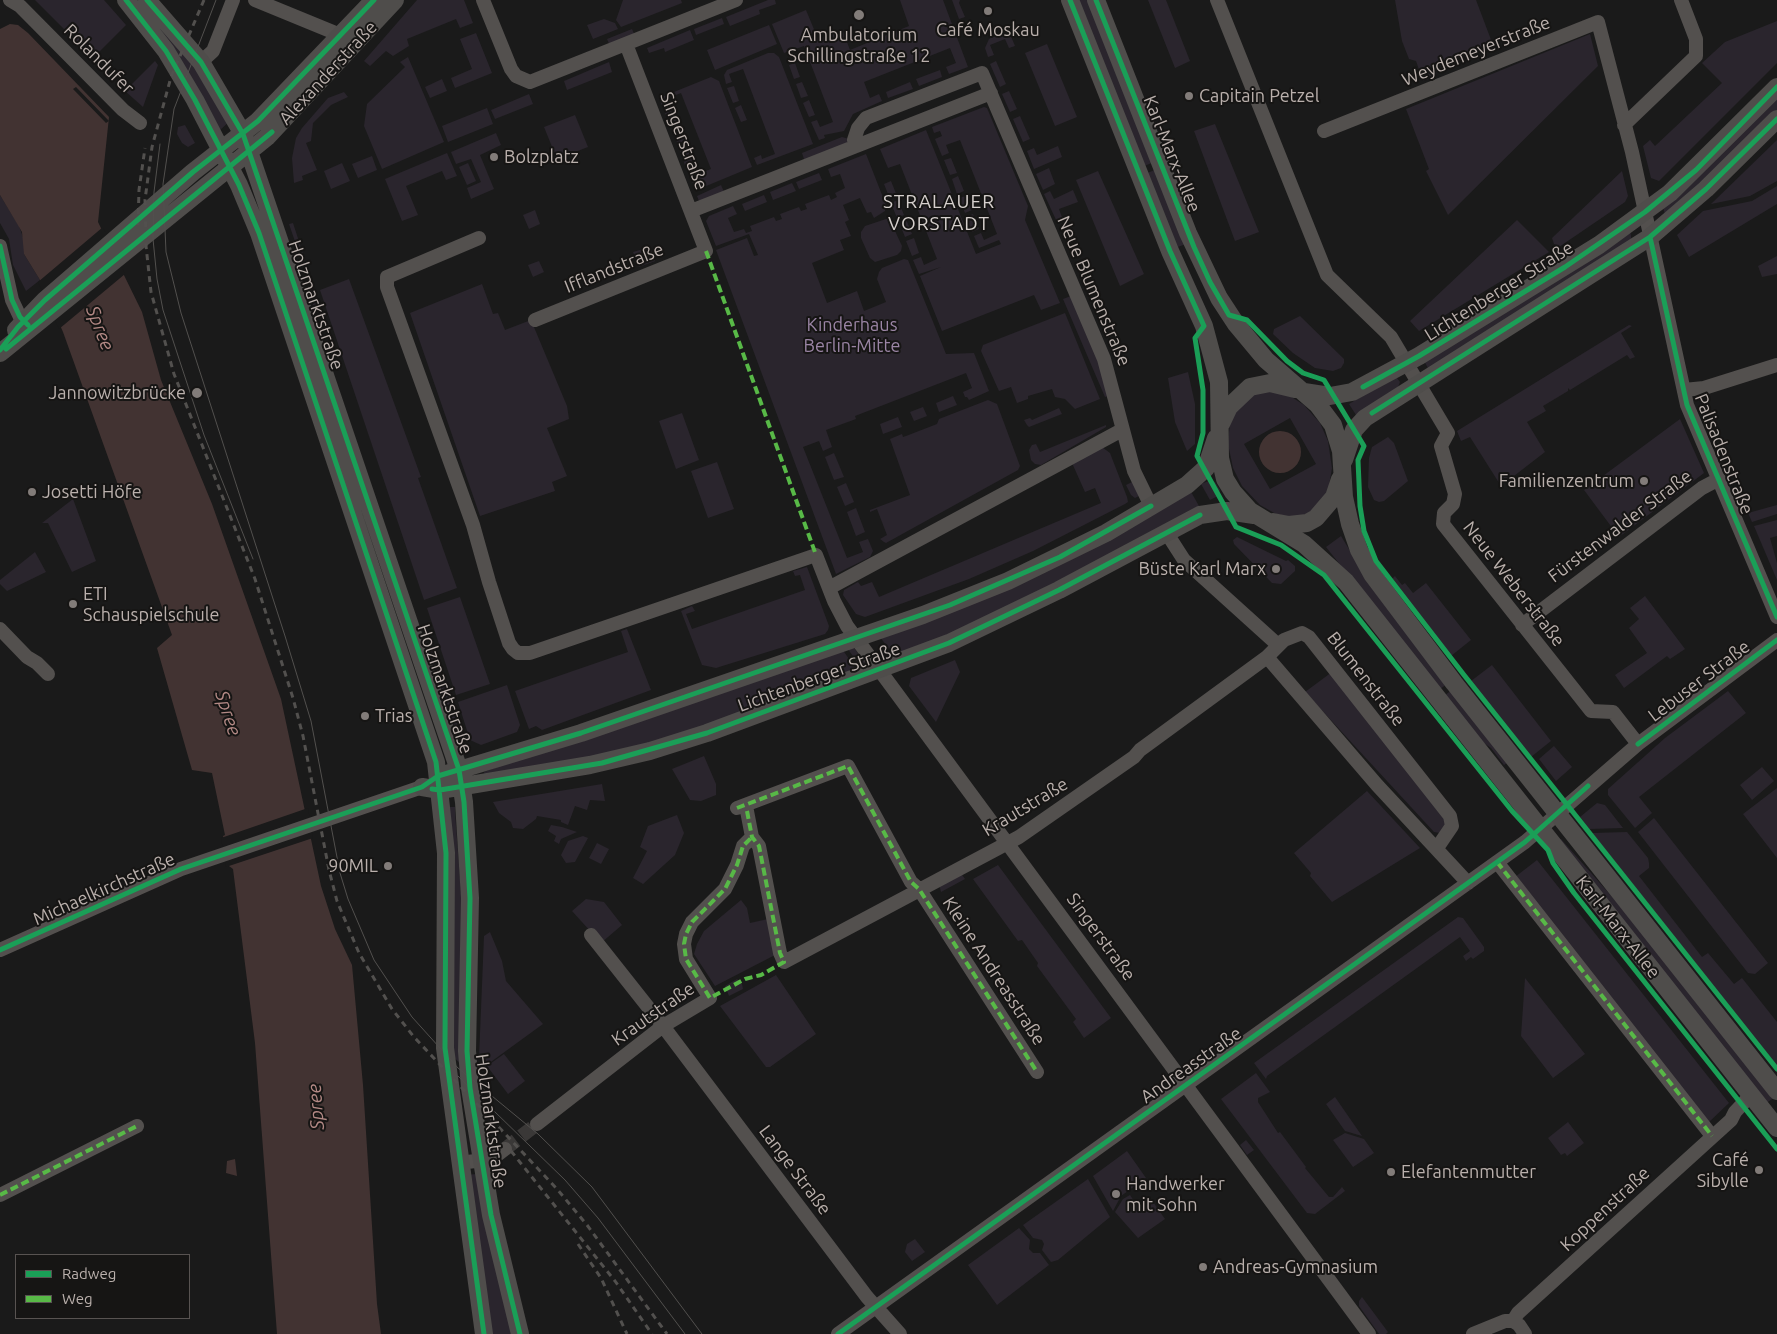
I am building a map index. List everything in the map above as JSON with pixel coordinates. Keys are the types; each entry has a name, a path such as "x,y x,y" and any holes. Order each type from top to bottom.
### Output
{"main road":[{"name":"Holzmarktstraße","path":"126,0 166,51 222,150 259,233 415,695 439,783 446,853 445,1048 459,1163 484,1334"},
{"name":"Holzmarktstraße","path":"147,0 201,62 243,134 461,778 470,898 467,1051 470,1088 481,1161 520,1334"},
{"name":"Alexanderstraße","path":"117,248 250,152 298,106 374,0"},
{"name":"Alexanderstraße","path":"117,248 193,172 243,134 396,0"},
{"path":"1070,0 1170,251 1200,316 1219,382 1220,458 1225,479 1242,503 1260,518 1289,525 1307,523 1316,518 1334,497 1342,468 1333,425 1318,405 1301,391 1270,383 1250,387 1229,407 1220,429"},
{"name":"Karl-Marx-Allee","path":"1096,0 1210,282 1229,315 1266,360 1301,391"},
{"name":"Lichtenberger Straße","path":"1301,391 1323,396 1352,392 1407,363 1590,251 1645,212 1696,170 1777,87"},
{"name":"Lichtenberger Straße","path":"1342,468 1354,430 1364,418 1650,236 1706,189 1777,120"},
{"path":"0,352 42,312 117,248"},
{"name":"Lichtenberger Straße","path":"461,778 581,734 923,615 1016,577 1106,533 1186,485 1200,474 1208,463 1220,429"},
{"name":"Karl-Marx-Allee","path":"1342,468 1350,524 1359,550 1379,585 1557,813 1776,1086"},
{"name":"Lichtenberger Straße","path":"422,787 461,778 590,765 650,751 707,733 757,713 881,670 949,643 1014,613 1200,515 1216,511 1246,512 1260,518"},
{"name":"Karl-Marx-Allee","path":"1260,518 1304,544 1327,563 1357,596 1777,1128"}],"street":[{"name":"Rolandufer","path":"10,0 20,6 123,110 140,123"},
{"path":"201,62 213,51 233,0"},
{"path":"255,0 333,32 345,43"},
{"path":"483,0 511,69 516,76 530,82 736,0"},
{"path":"1217,0 1327,275 1391,337 1407,363"},
{"path":"1624,125 1696,56 1696,38 1681,0"},
{"name":"Weydemeyerstraße","path":"1324,131 1598,22 1645,212"},
{"name":"Singerstraße","path":"626,44 706,251"},
{"name":"Neue Blumenstraße","path":"856,146 854,140 856,134 866,118 982,73 1104,360 1134,471 1151,506"},
{"path":"691,211 991,93"},
{"path":"1645,212 1650,236"},
{"name":"Palisadenstraße","path":"1650,236 1687,405 1777,617"},
{"name":"Singerstraße","path":"479,238 386,277 387,287 473,526 509,644 518,653 530,652 816,555 834,601 857,638 1369,1334"},
{"path":"0,246 12,300 28,325"},
{"name":"Ifflandstraße","path":"535,320 706,251"},
{"name":"Neue Weberstraße","path":"1407,363 1448,433 1441,446 1455,494 1453,504 1444,513 1443,524 1591,711 1613,712 1638,744"},
{"path":"1684,390 1713,385 1775,366"},
{"path":"829,588 1122,430"},
{"name":"Fürstenwalder Straße","path":"1522,625 1702,488 1719,479"},
{"path":"1166,532 1184,560 1278,645"},
{"path":"0,629 27,657 37,663 48,674"},
{"name":"Blumenstraße","path":"1267,657 1278,645 1302,633 1309,637 1450,816 1452,826 1437,848"},
{"name":"Lebuser Straße","path":"1557,813 1638,744 1777,640"},
{"path":"1267,657 1383,792 1437,848 1468,884"},
{"name":"Krautstraße","path":"537,1124 663,1026 710,998 686,959 684,944 686,934 692,922 724,890 737,866 743,846 752,837 759,846 780,953 784,962 1008,842 1069,804 1267,657"},
{"name":"Kleine Andreasstraße","path":"752,837 742,810 848,766 911,882 919,889 1037,1072"},
{"name":"Michaelkirchstraße","path":"0,950 181,869 422,787"},
{"name":"Andreasstraße","path":"838,1334 1468,884 1541,829 1557,813"},
{"path":"1497,862 1712,1136"},
{"name":"Lange Straße","path":"591,935 663,1026 876,1306 900,1334"},
{"name":"Koppenstraße","path":"1513,1321 1518,1313 1731,1120 1735,1112 1751,1095"},
{"path":"0,1195 137,1126"},
{"path":"459,1163 492,1159 505,1149"},
{"path":"1481,1333 1504,1321 1513,1321 1525,1334"}],"green space":[{"path":"35,0 104,0 126,25 93,58"},
{"path":"134,0 140,0 175,38 231,120 219,131"},
{"path":"417,0 464,0 473,23 460,28 456,19 407,39 409,46 393,56 386,51 370,66 364,61"},
{"path":"623,0 681,0 682,3 621,27 616,20"},
{"path":"768,0 775,0 776,4 759,10 760,14 730,26 726,17"},
{"path":"900,0 943,0 968,67 949,74 946,67 956,63 950,48 864,82 870,98 879,94 882,101 853,114 844,131 824,135 825,138 819,140 811,122 817,120 820,127 833,122 804,46 784,53 772,24 806,10 818,39 842,29 850,50 909,26"},
{"path":"952,0 960,0 959,3 965,17 959,19"},
{"path":"1076,0 1090,0 1154,162 1142,167"},
{"path":"1148,0 1166,0 1190,61 1175,68"},
{"path":"1395,0 1476,0 1493,45 1438,67 1436,76 1423,81 1416,61 1409,59 1402,41"},
{"path":"722,18 724,24 696,35 694,29"},
{"path":"604,19 615,23 618,29 593,39 587,25"},
{"path":"1777,21 1777,63 1659,181 1651,178 1643,146 1650,140 1655,146 1722,83 1702,63 1725,42"},
{"path":"769,25 777,44 715,70 707,50"},
{"path":"632,29 635,36 610,46 607,39"},
{"path":"1008,29 1015,46 1009,48 1005,39 990,45 994,55 988,57 985,48 989,39"},
{"path":"690,30 694,40 665,52 664,48 649,53 647,48"},
{"path":"476,33 492,73 455,88 451,78 472,69 460,39"},
{"path":"1590,34 1598,66 1448,215 1426,171 1429,169 1406,109"},
{"path":"1047,44 1077,117 1055,126 1025,53"},
{"path":"768,53 774,53 779,57 813,144 757,165 754,158 761,155 762,159 775,154 743,69 729,74 732,82 726,84 724,75 727,70"},
{"path":"408,57 444,142 382,169 364,126 367,104 405,67 400,62"},
{"path":"155,61 158,65 143,107 125,91"},
{"path":"996,61 1006,84 1000,87 990,64"},
{"path":"609,62 612,72 567,90 564,81"},
{"path":"795,63 800,77 794,79 789,65"},
{"path":"940,70 942,77 919,86 916,79"},
{"path":"711,77 719,81 752,167 699,189 694,186 687,169 695,166 698,174 711,169 681,93 668,98 671,105 663,108 659,98"},
{"path":"442,79 447,91 430,98 425,87"},
{"path":"802,82 808,96 801,98 796,84"},
{"path":"910,82 913,89 888,98 886,92"},
{"path":"734,86 739,101 733,103 727,88"},
{"path":"1009,91 1017,109 1010,112 1002,94"},
{"path":"344,92 348,97 331,105 313,123 311,141 306,143 317,170 302,176 303,180 294,183 292,158 296,138 302,128 328,98"},
{"path":"1777,92 1777,113 1666,218 1662,204"},
{"path":"529,94 533,104 495,119 491,110"},
{"path":"809,100 815,115 809,117 803,103"},
{"path":"741,105 747,120 741,122 735,108"},
{"path":"984,107 987,108 1028,206 1025,220 1060,303 1041,310 1034,295 942,331 920,276 941,267 919,274 913,260 921,257 924,265 937,259 900,164 888,168 880,149 926,130 976,254 1001,244 999,240 979,248 974,236 981,233 984,240 997,234 960,140 946,145 949,153 942,156 935,139 942,136 940,131 934,133 932,127"},
{"path":"487,108 493,124 448,142 442,126"},
{"path":"673,110 678,124 671,127 665,113"},
{"path":"575,115 588,147 557,159 544,127"},
{"path":"1020,116 1030,139 1023,142 1013,119"},
{"path":"1215,124 1259,232 1235,241 1194,131"},
{"path":"185,125 195,143 188,147 182,143 177,134 178,127"},
{"path":"680,129 686,143 678,145 673,132"},
{"path":"496,133 501,145 480,155 494,189 471,199 467,188 481,182 471,159 456,164 451,152"},
{"path":"842,137 849,139 847,143 805,162 802,153"},
{"path":"1777,140 1777,181 1750,196 1711,204"},
{"path":"1058,146 1062,157 1034,169 1027,151 1034,148 1037,155"},
{"path":"688,148 693,162 685,165 680,151"},
{"path":"447,153 457,176 446,180 442,171 406,186 418,215 402,221 385,179"},
{"name":"Kinderhaus Berlin-Mitte","path":"866,154 886,205 885,211 874,218 871,212 867,213 860,198 843,205 849,220 845,222 851,236 840,240 844,250 812,263 827,303 857,291 864,311 886,302 877,279 879,272 882,268 904,259 908,260 946,354 974,353 989,391 969,400 965,397 963,392 972,388 966,373 855,416 856,419 826,430 832,447 823,451 819,441 803,447 847,558 863,552 859,542 868,539 873,551 870,557 836,574 716,250 747,238 754,256 758,255 749,234 716,246 706,221 709,216 733,206 737,214 728,218 734,232 744,229 746,233 752,231 750,226 774,217 776,221 782,219 780,214 799,207 801,211 807,209 805,204 829,195 831,200 837,197 835,193 845,188 840,174 831,177 828,169"},
{"path":"372,156 377,170 358,178 352,164"},
{"path":"951,158 957,173 950,175 944,160"},
{"path":"342,163 350,181 331,189 324,171"},
{"path":"468,163 476,181 467,185 459,167"},
{"path":"1049,168 1055,184 1043,190 1036,174"},
{"path":"1157,169 1186,244 1175,248 1145,174"},
{"path":"1098,171 1144,274 1120,286 1076,180"},
{"path":"1622,171 1628,196 1625,202 1559,247 1554,244 1552,238"},
{"path":"819,173 822,180 799,189 796,182"},
{"path":"958,176 964,191 957,194 952,179"},
{"path":"891,181 897,196 890,199 884,184"},
{"path":"792,183 796,191 773,200 770,192"},
{"path":"721,185 725,194 699,201 697,196"},
{"path":"1777,186 1777,204 1689,257 1677,235 1703,211 1752,201"},
{"path":"1073,190 1078,202 1059,209 1063,220 1057,222 1044,194 1050,191 1054,199"},
{"path":"0,195 19,226 24,240 24,254 40,280 26,291 13,265 9,239 0,223"},
{"path":"764,195 767,202 745,211 742,204"},
{"path":"966,196 972,210 965,213 959,198"},
{"path":"898,200 904,215 897,218 891,203"},
{"path":"535,210 540,224 529,229 523,215"},
{"path":"973,214 979,229 972,232 966,217"},
{"path":"889,218 902,246 901,251 897,255 875,262 870,258 861,238 861,232 865,226"},
{"path":"906,219 912,234 905,237 899,222"},
{"path":"1517,220 1549,252 1419,331 1410,321"},
{"path":"293,223 307,266 304,268 289,224"},
{"path":"1630,230 1632,243 1429,370 1423,359"},
{"path":"914,238 919,253 912,256 906,241"},
{"path":"650,247 655,261 639,267 633,252"},
{"path":"1777,256 1777,274 1762,277 1758,266"},
{"path":"539,261 544,272 533,277 528,265"},
{"path":"311,276 318,308 314,309 307,278"},
{"path":"349,279 421,477 418,478 457,588 424,600 320,290"},
{"path":"482,284 493,314 498,313 505,330 531,320 567,406 569,419 547,428 567,476 552,482 555,491 480,516 410,313"},
{"path":"1071,296 1101,367 1108,396 1105,397 1063,299"},
{"path":"1065,313 1100,399 1075,409 1065,399 1055,397 1052,389 1028,396 1028,399 1017,403 1011,387 999,391 981,351 983,345"},
{"path":"1300,316 1344,359 1341,368 1333,371 1315,368 1293,353 1273,334 1274,329"},
{"path":"1629,325 1632,326 1621,333 1635,357 1630,359 1627,355 1570,390 1568,388 1568,391 1543,406 1546,411 1527,422 1545,452 1501,486 1470,437 1461,441 1457,431"},
{"path":"1188,372 1195,404 1195,444 1187,451 1175,422 1168,378"},
{"path":"1392,378 1397,378 1400,382 1397,390 1356,415 1349,404"},
{"path":"1264,390 1287,394 1304,405 1320,423 1328,441 1332,468 1328,492 1314,510 1303,515 1291,517 1276,514 1260,505 1242,486 1233,468 1228,444 1230,422 1243,399","holes":["1290,418 1316,464 1270,489 1244,444"]},
{"path":"953,396 957,405 939,412 936,403"},
{"path":"988,400 997,404 1020,466 1018,470 886,543 880,539 887,535 877,509 870,512 870,510 910,495 890,439 902,434 903,437 937,424 939,419"},
{"path":"923,407 927,416 914,421 910,412"},
{"path":"1059,408 1062,414 1029,427 1024,420 1030,418 1032,420"},
{"path":"682,413 699,460 676,469 659,421"},
{"path":"898,417 902,427 883,434 880,424"},
{"name":"Familienzentrum","path":"1680,419 1704,473 1619,537 1584,490"},
{"path":"1106,425 1106,427 1041,465 1035,464 1031,460 1029,450 1032,445 1036,444 1040,452"},
{"path":"1388,437 1394,443 1408,481 1384,501 1379,502 1374,500 1368,487 1369,458 1372,447"},
{"path":"1102,447 1110,453 1127,497 1128,502 1125,504 1033,551 969,579 865,617 856,614 843,595 844,590 858,582 861,586 872,582 879,597 1101,503 1095,488 1085,492 1072,463"},
{"path":"834,453 844,477 834,480 825,457"},
{"path":"717,462 734,509 708,518 691,471"},
{"path":"1211,480 1215,482 1220,490 1218,496 1210,500 1201,484"},
{"path":"1134,481 1141,495 1135,498 1131,495 1126,485"},
{"path":"846,483 854,502 845,506 837,487"},
{"path":"1190,490 1199,506 1063,585 898,661 877,633"},
{"path":"73,499 96,561 72,572 48,523 42,523"},
{"path":"1777,505 1777,514 1752,522 1748,513"},
{"path":"856,508 865,532 856,536 847,512"},
{"path":"1777,520 1777,536 1770,538 1777,563 1777,580 1754,526"},
{"path":"1341,536 1371,585 1448,683 1439,690 1326,547"},
{"path":"1237,537 1286,561 1288,560 1295,566 1295,571 1281,584 1272,583 1234,544 1233,540"},
{"path":"35,552 46,572 7,591 0,584 0,580"},
{"path":"807,567 829,626 825,634 716,668 702,665 681,611 692,606 695,611 686,614 692,629 805,590 800,575 795,576 793,571"},
{"path":"1395,576 1402,585 1405,583 1413,593 1426,583 1471,640 1451,656 1391,580"},
{"path":"1645,596 1685,649 1670,659 1667,656 1624,688 1615,675 1647,653 1629,628 1639,619 1630,608"},
{"path":"460,597 490,684 456,695 427,608"},
{"path":"627,629 651,690 542,730 536,726 529,729 515,691 628,652 621,631"},
{"path":"845,645 852,645 869,668 865,673"},
{"path":"840,646 860,675 664,743 485,777 484,772 562,742"},
{"path":"432,649 464,745 461,746 428,650"},
{"path":"955,660 960,672 936,722 909,686 911,678"},
{"path":"1492,665 1551,741 1531,757 1471,681"},
{"path":"1332,672 1448,821 1440,833 1434,832 1305,692"},
{"path":"507,685 520,725 517,732 481,745 470,740 458,702"},
{"path":"1453,689 1508,762 1504,765 1491,748 1477,738 1444,696"},
{"path":"1728,691 1746,713 1639,797 1652,813 1635,828 1608,795 1608,789 1665,738"},
{"path":"1554,746 1572,767 1556,781 1539,759"},
{"path":"704,756 716,784 716,795 701,801 690,800 672,769"},
{"path":"1762,767 1774,781 1752,800 1740,785"},
{"path":"602,784 605,801 590,800 587,810 575,806 568,825 561,822 561,820 537,816 536,819 523,829 513,828 511,822 499,813 493,802"},
{"path":"1777,788 1777,858 1743,814"},
{"path":"1367,791 1420,848 1332,902 1294,853"},
{"path":"1597,803 1605,805 1623,828 1589,829 1580,817"},
{"path":"448,807 455,807 463,920 461,1064 450,1054"},
{"path":"677,815 684,833 675,855 643,884 633,878 647,851 640,847 648,826"},
{"path":"1654,818 1768,963 1755,974 1748,973 1638,832"},
{"path":"551,825 577,832 561,839 559,844 554,841 556,836 548,831"},
{"path":"1627,832 1648,858 1649,868 1639,876 1702,957 1708,953 1734,984 1742,978 1777,1022 1777,1066 1592,833"},
{"path":"583,836 588,838 575,862 566,863 561,855 568,841"},
{"path":"1561,839 1630,917 1775,1097 1765,1104 1559,842"},
{"path":"597,843 609,849 601,864 589,858"},
{"path":"1537,860 1729,1103 1709,1122 1515,877"},
{"path":"998,865 1111,1018 1084,1038 1073,1022 1076,1019 1037,966 1038,963 1022,940 1018,941 973,879"},
{"path":"960,872 965,879 941,892 939,884"},
{"path":"586,899 604,902 622,925 601,943 572,911"},
{"path":"741,900 747,908 750,923 768,919 775,955 715,986 694,954 697,944 704,931"},
{"path":"1458,917 1463,918 1484,947 1484,951 1473,959 1471,957 1466,961 1463,956 1470,951 1460,937 1267,1076 1266,1079 1254,1063"},
{"path":"490,932 502,961 506,981 543,1024 488,1064 479,1058 484,936"},
{"path":"776,975 816,1034 770,1067 766,1067 720,1006"},
{"path":"1525,978 1585,1054 1553,1078 1521,1036"},
{"path":"737,979 742,984 743,989 729,996 725,986"},
{"path":"504,1054 525,1081 508,1094 487,1066"},
{"path":"1256,1073 1270,1092 1258,1098 1258,1102 1278,1133 1280,1132 1305,1168 1329,1197 1333,1197 1342,1187 1345,1191 1315,1214 1307,1213 1221,1099"},
{"path":"1335,1097 1362,1136 1345,1131 1326,1104"},
{"path":"1568,1122 1584,1143 1567,1156 1565,1153 1561,1155 1548,1138"},
{"path":"1345,1133 1364,1139 1374,1153 1353,1167 1333,1140"},
{"path":"1246,1140 1254,1150 1247,1155 1240,1145"},
{"path":"1127,1151 1146,1178 1121,1196 1113,1211 1093,1176"},
{"path":"476,1174 512,1334 488,1334 466,1175"},
{"path":"1088,1179 1110,1217 1058,1260 1051,1262 1042,1250 1044,1244 1042,1240 1033,1238 1023,1225"},
{"path":"1130,1195 1138,1207 1151,1199 1165,1219 1138,1238 1115,1212 1123,1199"},
{"path":"1019,1228 1030,1240 1029,1249 1033,1253 1040,1253 1049,1265 997,1305 968,1265"},
{"path":"915,1239 925,1252 912,1261 905,1252 907,1244"},
{"path":"1362,1297 1388,1332 1386,1334 1379,1334 1359,1306 1359,1301"}],"water":[{"name":"Spree","path":"10,24 18,25 28,33 109,117 98,222 142,312 161,380 212,504 281,699 321,886 335,929 352,965 363,1085 377,1304 381,1334 277,1334 255,1043 233,869 229,866 223,836 225,835 212,773 192,770 157,648 172,635 63,332 40,280 24,254 22,232 0,195 0,29"},
{"path":"1280,431 1295,437 1301,452 1295,467 1280,473 1265,467 1259,452 1265,437"},
{"path":"235,1159 237,1176 226,1173 227,1161"}],"pier":[{"path":"76,87 109,121 106,123 73,89"},
{"name":"Jannowitzbrücke","path":"103,227 125,274 59,329 38,282"},
{"path":"308,808 313,838 226,867 221,838"}],"tunnel":[{"path":"505,1149 537,1124"}],"tram line":[{"path":"216,0 174,109 163,184 166,252 181,313 311,721 340,873 348,899 374,960 412,1017 458,1068 538,1134 592,1187 702,1334"},
{"path":"160,144 154,192 153,239 157,279 163,310 204,435 253,559"},
{"path":"458,1076 565,1180 598,1218 685,1334"}],"railway":[{"path":"204,0 171,77 152,147 145,200 146,246 151,292 174,374 255,579 293,698 303,736 329,870 337,901 359,953 392,1009 414,1037 557,1189 587,1225 667,1334"},
{"path":"138,225 139,190 145,148"},
{"path":"511,1151 615,1281 652,1334"},
{"path":"578,1244 601,1278 627,1334"}],"marked path":[{"path":"706,251 816,555"},
{"path":"737,808 848,766 911,882 919,889 1037,1072"},
{"path":"747,811 752,837 759,846 780,953 784,962 761,975 745,979 710,998 686,959 684,944 686,934 692,922 725,889 737,865 743,846 752,837"},
{"path":"1497,862 1712,1136"},
{"path":"0,1195 137,1126"}],"cycle path":[{"path":"126,0 166,51 195,100 239,185 259,233 436,762 446,853 445,1048 484,1334"},
{"path":"147,0 201,62 243,134 459,770 464,802 470,898 467,1051 470,1088 491,1215 520,1334"},
{"path":"0,350 18,327 45,300 193,172 258,121 374,0"},
{"path":"1070,0 1170,251 1204,326 1195,338 1203,390 1203,433 1197,456 1236,527 1281,545 1324,575 1512,811 1548,850 1553,863 1574,893 1777,1149"},
{"path":"1096,0 1194,247 1210,282 1229,315 1247,320 1287,361 1303,373 1324,380 1364,446 1358,460 1360,506 1364,531 1376,561 1464,675 1777,1069"},
{"path":"1363,387 1419,356 1565,267 1645,212 1696,170 1777,87"},
{"path":"1372,413 1650,237 1706,189 1777,119"},
{"path":"6,349 272,132"},
{"path":"1650,237 1687,405 1777,617"},
{"path":"0,246 12,300 20,317 28,325"},
{"path":"0,950 181,869 422,787 438,776 581,733 950,605 1060,557 1151,506"},
{"path":"432,789 440,790 602,763 707,733 949,643 1059,590 1200,515"},
{"path":"1638,744 1777,640"},
{"path":"838,1334 1525,842 1588,786"}],"place":[{"name":"Café Moskau","path":"988,11"},
{"name":"Ambulatorium Schillingstraße 12","path":"859,15"},
{"name":"Capitain Petzel","path":"1189,96"},
{"name":"Bolzplatz","path":"494,157"},
{"name":"Jannowitzbrücke","path":"197,393"},
{"name":"Familienzentrum","path":"1644,481"},
{"name":"Josetti Höfe","path":"32,492"},
{"name":"Büste Karl Marx","path":"1276,569"},
{"name":"ETI Schauspielschule","path":"73,604"},
{"name":"Trias","path":"365,716"},
{"name":"90MIL","path":"388,866"},
{"name":"Café Sibylle","path":"1759,1170"},
{"name":"Elefantenmutter","path":"1391,1172"},
{"name":"Handwerker mit Sohn","path":"1116,1194"},
{"name":"Andreas-Gymnasium","path":"1203,1267"}],"district":[{"name":"STRALAUER VORSTADT","path":"939,213"}]}
